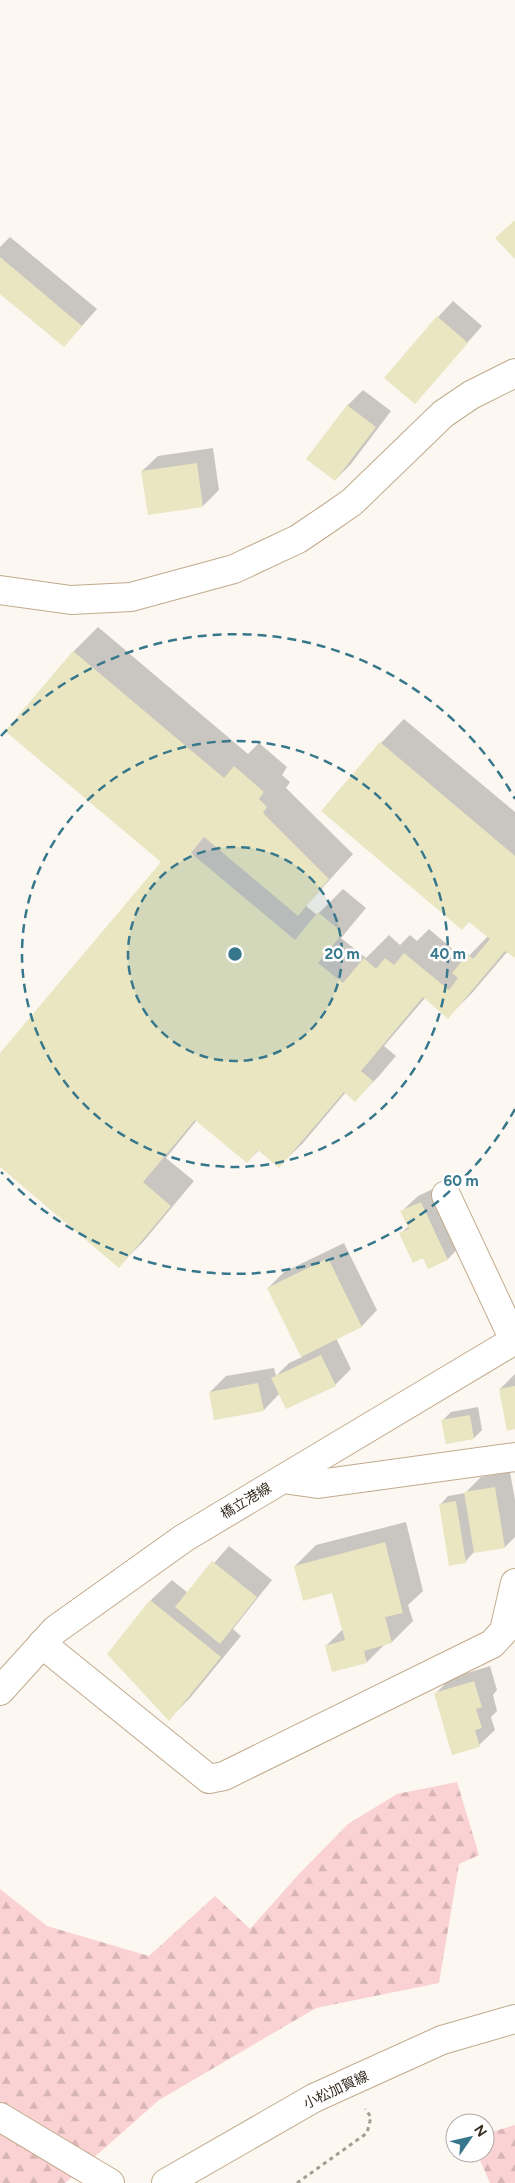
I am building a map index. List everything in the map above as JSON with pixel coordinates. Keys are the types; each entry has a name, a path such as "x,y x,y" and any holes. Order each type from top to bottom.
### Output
{"street":[{"path":"0,590 71,600 131,597 234,569 290,543 352,502 443,414 471,395 515,373"},
{"path":"446,1195 514,1340"},
{"name":"橋立港線","path":"0,1691 55,1630 128,1576 184,1538 514,1340"},
{"path":"283,1479 318,1484 514,1460"},
{"path":"42,1644 209,1779 224,1776 492,1644 504,1631 515,1583"},
{"name":"小松加賀線","path":"166,2183 314,2098 442,2040 515,2019"},
{"path":"0,2117 110,2183"}],"path":[{"path":"297,2183 367,2133 371,2117 349,2083"}],"green space":[{"path":"457,1782 479,1855 459,1864 439,1983 316,2008 159,2100 65,2183 0,2183 0,1889 47,1926 149,1956 215,1896 250,1929 298,1875 348,1824 397,1794"},
{"path":"515,2125 515,2183 490,2183 481,2163 495,2163 495,2131"}],"building":[{"path":"515,220 515,259 495,238"},
{"path":"0,257 82,326 64,347 0,294"},
{"path":"437,316 468,343 415,404 384,378"},
{"path":"347,405 376,427 335,481 306,459"},
{"path":"197,463 203,507 148,515 141,471"},
{"path":"73,651 224,778 234,766 264,792 259,799 267,807 263,813 329,879 298,916 204,837 191,853 295,940 318,912 343,933 318,963 343,983 364,958 376,969 385,958 394,965 404,953 449,990 458,978 452,973 468,954 473,959 490,939 469,922 462,930 321,811 380,742 515,856 515,958 505,951 448,1019 423,997 361,1071 373,1081 355,1102 344,1092 279,1168 258,1150 247,1163 195,1120 143,1182 171,1206 119,1268 0,1167 0,1053 161,862 5,731"},
{"path":"421,1202 448,1260 428,1269 423,1258 413,1263 399,1233 409,1229 400,1211"},
{"path":"328,1258 362,1327 301,1357 267,1288"},
{"path":"321,1355 336,1386 286,1409 271,1378"},
{"path":"258,1383 264,1411 214,1420 209,1392"},
{"path":"515,1386 515,1429 507,1431 499,1389"},
{"path":"470,1415 474,1439 446,1444 441,1420"},
{"path":"495,1487 505,1548 474,1553 464,1492"},
{"path":"456,1501 466,1563 449,1566 439,1504"},
{"path":"385,1542 403,1613 385,1617 392,1643 364,1651 367,1663 332,1672 325,1646 345,1640 332,1593 303,1601 294,1566"},
{"path":"212,1561 257,1597 220,1644 175,1607"},
{"path":"150,1600 221,1657 169,1721 107,1654"},
{"path":"474,1681 482,1707 476,1709 482,1728 475,1730 480,1747 452,1755 434,1693"}]}
